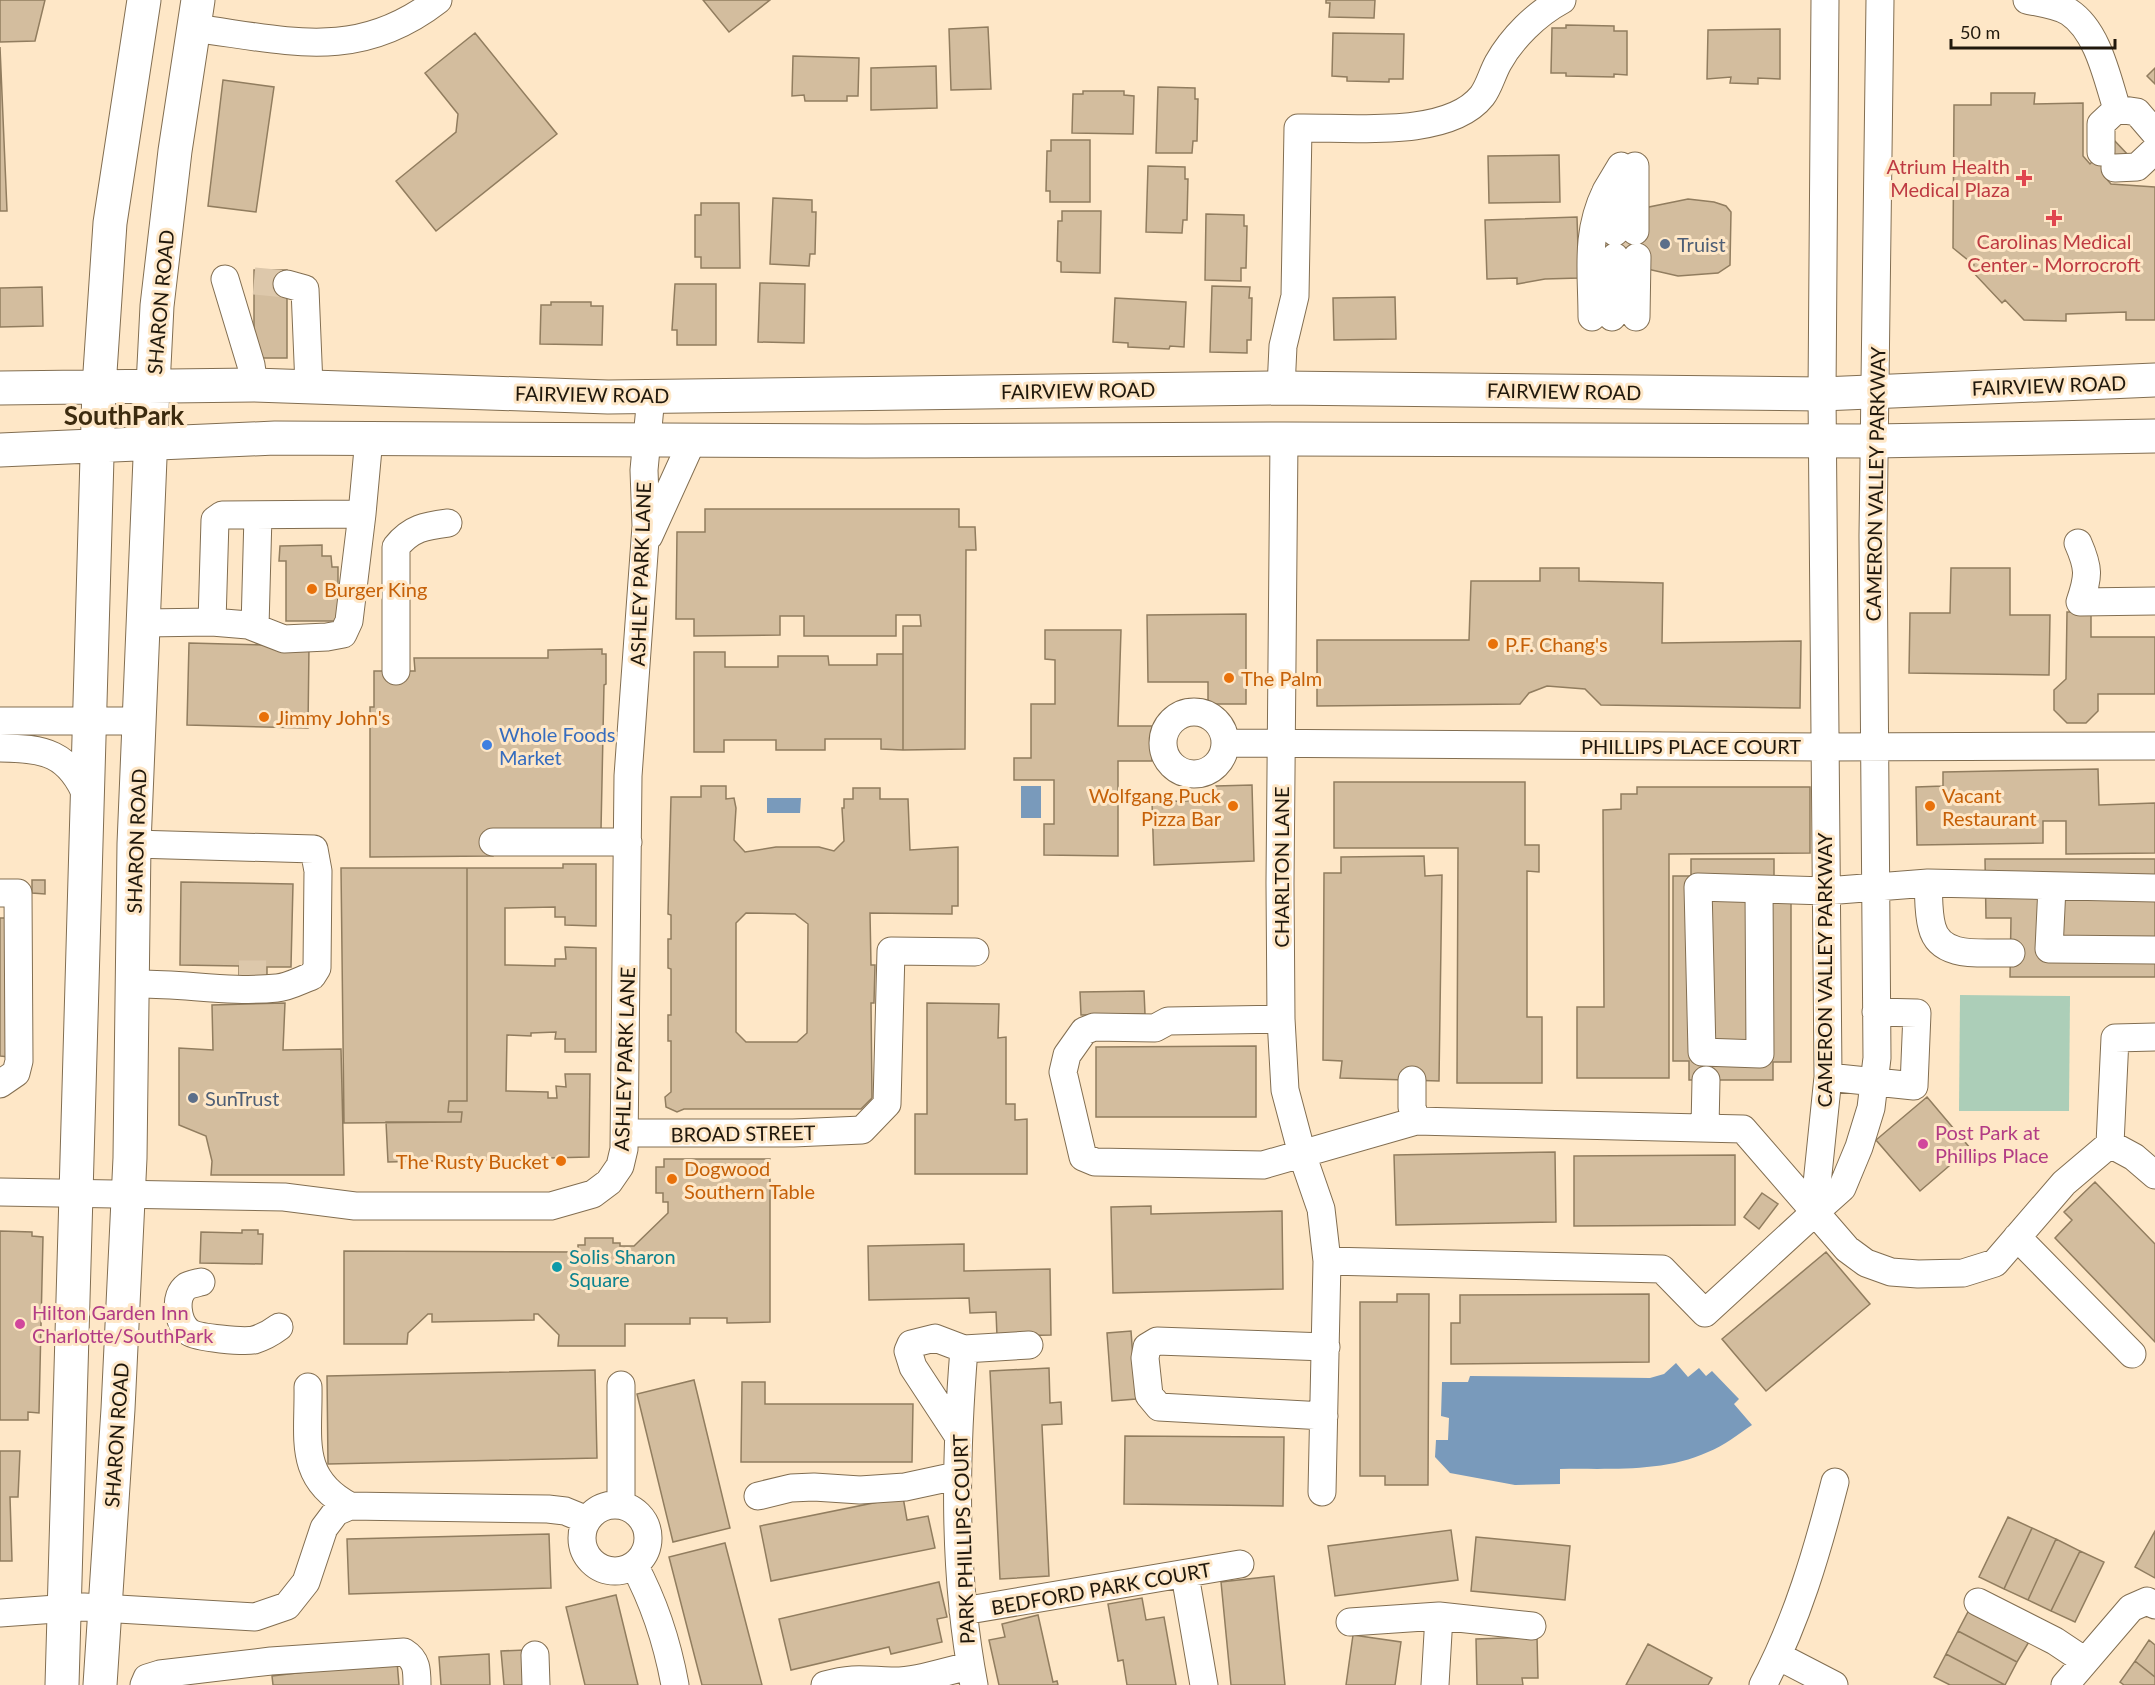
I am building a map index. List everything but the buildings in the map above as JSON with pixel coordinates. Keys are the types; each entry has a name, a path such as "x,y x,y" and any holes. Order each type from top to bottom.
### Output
{"main road":[{"path":"62,1685 96,446 110,223 144,0"},
{"name":"SHARON ROAD","path":"100,1685 118,1409 128,1194 134,984 134,844 145,623 153,386 158,306 195,14"},
{"name":"FAIRVIEW ROAD","path":"0,388 254,385 651,396 1281,388 1822,394 2155,380"},
{"path":"0,450 222,439 369,438 865,441 1284,439 1874,441 2155,436"}],"street":[{"path":"195,14 311,43 339,43 372,37 403,24 438,0"},
{"path":"1281,388 1283,346 1295,296 1298,128 1424,126 1458,116 1482,96 1498,62 1521,31 1546,8 1562,0"},
{"name":"CAMERON VALLEY PARKWAY","path":"1814,1213 1828,1077 1822,394 1825,0"},
{"name":"CAMERON VALLEY PARKWAY","path":"1814,1213 1842,1188 1862,1138 1871,1108 1874,1082 1876,887 1873,747 1874,441 1880,0"},
{"path":"2027,0 2068,12 2084,28 2099,56 2117,109"},
{"path":"2117,109 2137,112 2152,122"},
{"path":"2117,109 2102,124 2099,134 2108,160 2137,167 2155,150"},
{"path":"1627,166 1613,201 1621,244 1614,317 1591,233 1595,213 1606,191 1627,166"},
{"path":"1606,191 1621,244"},
{"path":"225,279 251,365 254,385"},
{"path":"287,284 305,289 309,386"},
{"name":"ASHLEY PARK LANE","path":"0,1192 284,1197 356,1206 551,1206 593,1194 609,1182 620,1166 625,1133 628,776 645,545 647,440 651,396"},
{"path":"145,623 212,622 255,627 284,639 343,634 349,621 369,438"},
{"path":"645,545 693,439"},
{"name":"CHARLTON LANE","path":"1284,439 1281,1019 1285,1090 1302,1154 1321,1209 1327,1261 1322,1492"},
{"path":"212,622 215,520 222,514 362,514"},
{"path":"255,627 258,515"},
{"path":"396,671 396,547 407,533 424,526 448,523"},
{"path":"2078,543 2088,566 2087,583 2080,602 2155,601"},
{"path":"0,721 140,721"},
{"name":"PHILLIPS PLACE COURT","path":"1226,743 1824,747 2155,746"},
{"path":"0,748 36,750 56,757 76,774 87,798"},
{"path":"493,842 628,842"},
{"path":"134,844 314,849 329,914 317,968 312,976 299,981 279,988 223,989 195,985 134,984"},
{"path":"1928,884 1932,928 1942,945 1958,951 2011,953"},
{"path":"1759,889 1760,1054 1702,1052 1698,887 1826,891 1928,884 2155,888"},
{"path":"2052,886 2049,949 2155,950"},
{"path":"0,892 18,893 20,994 18,1068 12,1078 0,1084"},
{"name":"BROAD STREET","path":"625,1133 739,1134 862,1130 887,1104 891,951 975,952"},
{"path":"195,985 217,974 239,974"},
{"path":"267,974 280,974 299,981"},
{"path":"1828,1077 1914,1086 1917,1013 1876,1012"},
{"path":"1281,1019 1168,1021 1155,1028 1094,1027 1084,1031 1067,1054 1063,1072 1083,1157 1095,1162 1263,1165 1416,1121 1743,1129 1847,1249 1866,1263 1891,1272 1963,1273 1995,1263 2064,1183 2110,1144 2115,1038 2155,1037"},
{"path":"1412,1080 1412,1107 1416,1121"},
{"path":"1705,1128 1706,1080"},
{"path":"2110,1144 2134,1157 2155,1175"},
{"path":"1327,1261 1662,1269 1705,1313 1814,1213"},
{"path":"2017,1237 2132,1354"},
{"path":"201,1282 188,1286 179,1295 178,1306 187,1330 196,1336 251,1340 268,1335 279,1327"},
{"path":"957,1434 913,1367 908,1351 911,1344 919,1340 936,1338 964,1349 1029,1345"},
{"path":"1324,1416 1159,1407 1149,1395 1145,1358 1148,1347 1157,1341 1326,1347"},
{"name":"PARK PHILLIPS COURT","path":"964,1349 956,1476 963,1611 972,1675"},
{"path":"621,1385 621,1505"},
{"path":"308,1387 310,1462 317,1479 332,1496 350,1506"},
{"path":"758,1496 791,1488 860,1490 905,1487 956,1476"},
{"path":"1762,1685 1778,1656 1811,1572 1835,1482"},
{"path":"608,1505 621,1505 633,1510 642,1519 647,1531 647,1544 643,1556 634,1565 622,1570 609,1570 597,1565 587,1556 582,1545 582,1532 587,1520 596,1510 608,1505"},
{"path":"0,1613 64,1607 104,1607 255,1617 287,1606 306,1582 324,1528 336,1512 350,1506 548,1509 565,1511 587,1520"},
{"name":"BEDFORD PARK COURT","path":"963,1611 1240,1564"},
{"path":"634,1565 652,1599 667,1643 675,1685"},
{"path":"1185,1575 1204,1685"},
{"path":"2065,1685 2131,1608 2147,1601 2155,1605"},
{"path":"1978,1602 2055,1641 2085,1661"},
{"path":"1350,1622 1439,1616 1532,1626"},
{"path":"1435,1685 1439,1616"},
{"path":"144,1685 147,1678 160,1674 255,1674 404,1652 412,1658 417,1670 417,1685"},
{"path":"535,1655 536,1685"},
{"path":"1778,1656 1834,1685"},
{"path":"825,1685 844,1680 867,1678 922,1681 972,1675"}],"green space":[{"path":"1960,995 2070,996 2069,1111 1959,1111"}],"water":[{"path":"1021,786 1041,786 1041,818 1021,818"},
{"path":"767,798 801,798 800,813 767,813"},
{"path":"1676,1363 1688,1377 1699,1368 1706,1376 1712,1371 1739,1399 1734,1404 1752,1425 1725,1443 1690,1459 1635,1468 1560,1469 1560,1484 1515,1485 1450,1473 1435,1457 1436,1440 1448,1440 1449,1418 1441,1416 1442,1382 1468,1382 1470,1376 1650,1378 1664,1374"}],"tunnel":[{"path":"1626,231 1626,257"},
{"path":"254,281 287,284"},
{"path":"239,974 267,974"}],"place":[{"name":"Atrium Health Medical Plaza","path":"2024,178"},
{"name":"Carolinas Medical Center - Morrocroft","path":"2054,218"},
{"name":"Truist","path":"1665,244"},
{"name":"Burger King","path":"312,589"},
{"name":"P.F. Chang's","path":"1493,644"},
{"name":"The Palm","path":"1229,678"},
{"name":"Jimmy John's","path":"264,717"},
{"name":"Whole Foods Market","path":"487,745"},
{"name":"Wolfgang Puck Pizza Bar","path":"1233,806"},
{"name":"Vacant Restaurant","path":"1930,806"},
{"name":"SunTrust","path":"193,1098"},
{"name":"Post Park at Phillips Place","path":"1923,1144"},
{"name":"The Rusty Bucket","path":"561,1161"},
{"name":"Dogwood Southern Table","path":"672,1179"},
{"name":"Solis Sharon Square","path":"557,1267"},
{"name":"Hilton Garden Inn Charlotte/SouthPark","path":"20,1324"}],"district":[{"name":"SouthPark","path":"124,415"}]}
